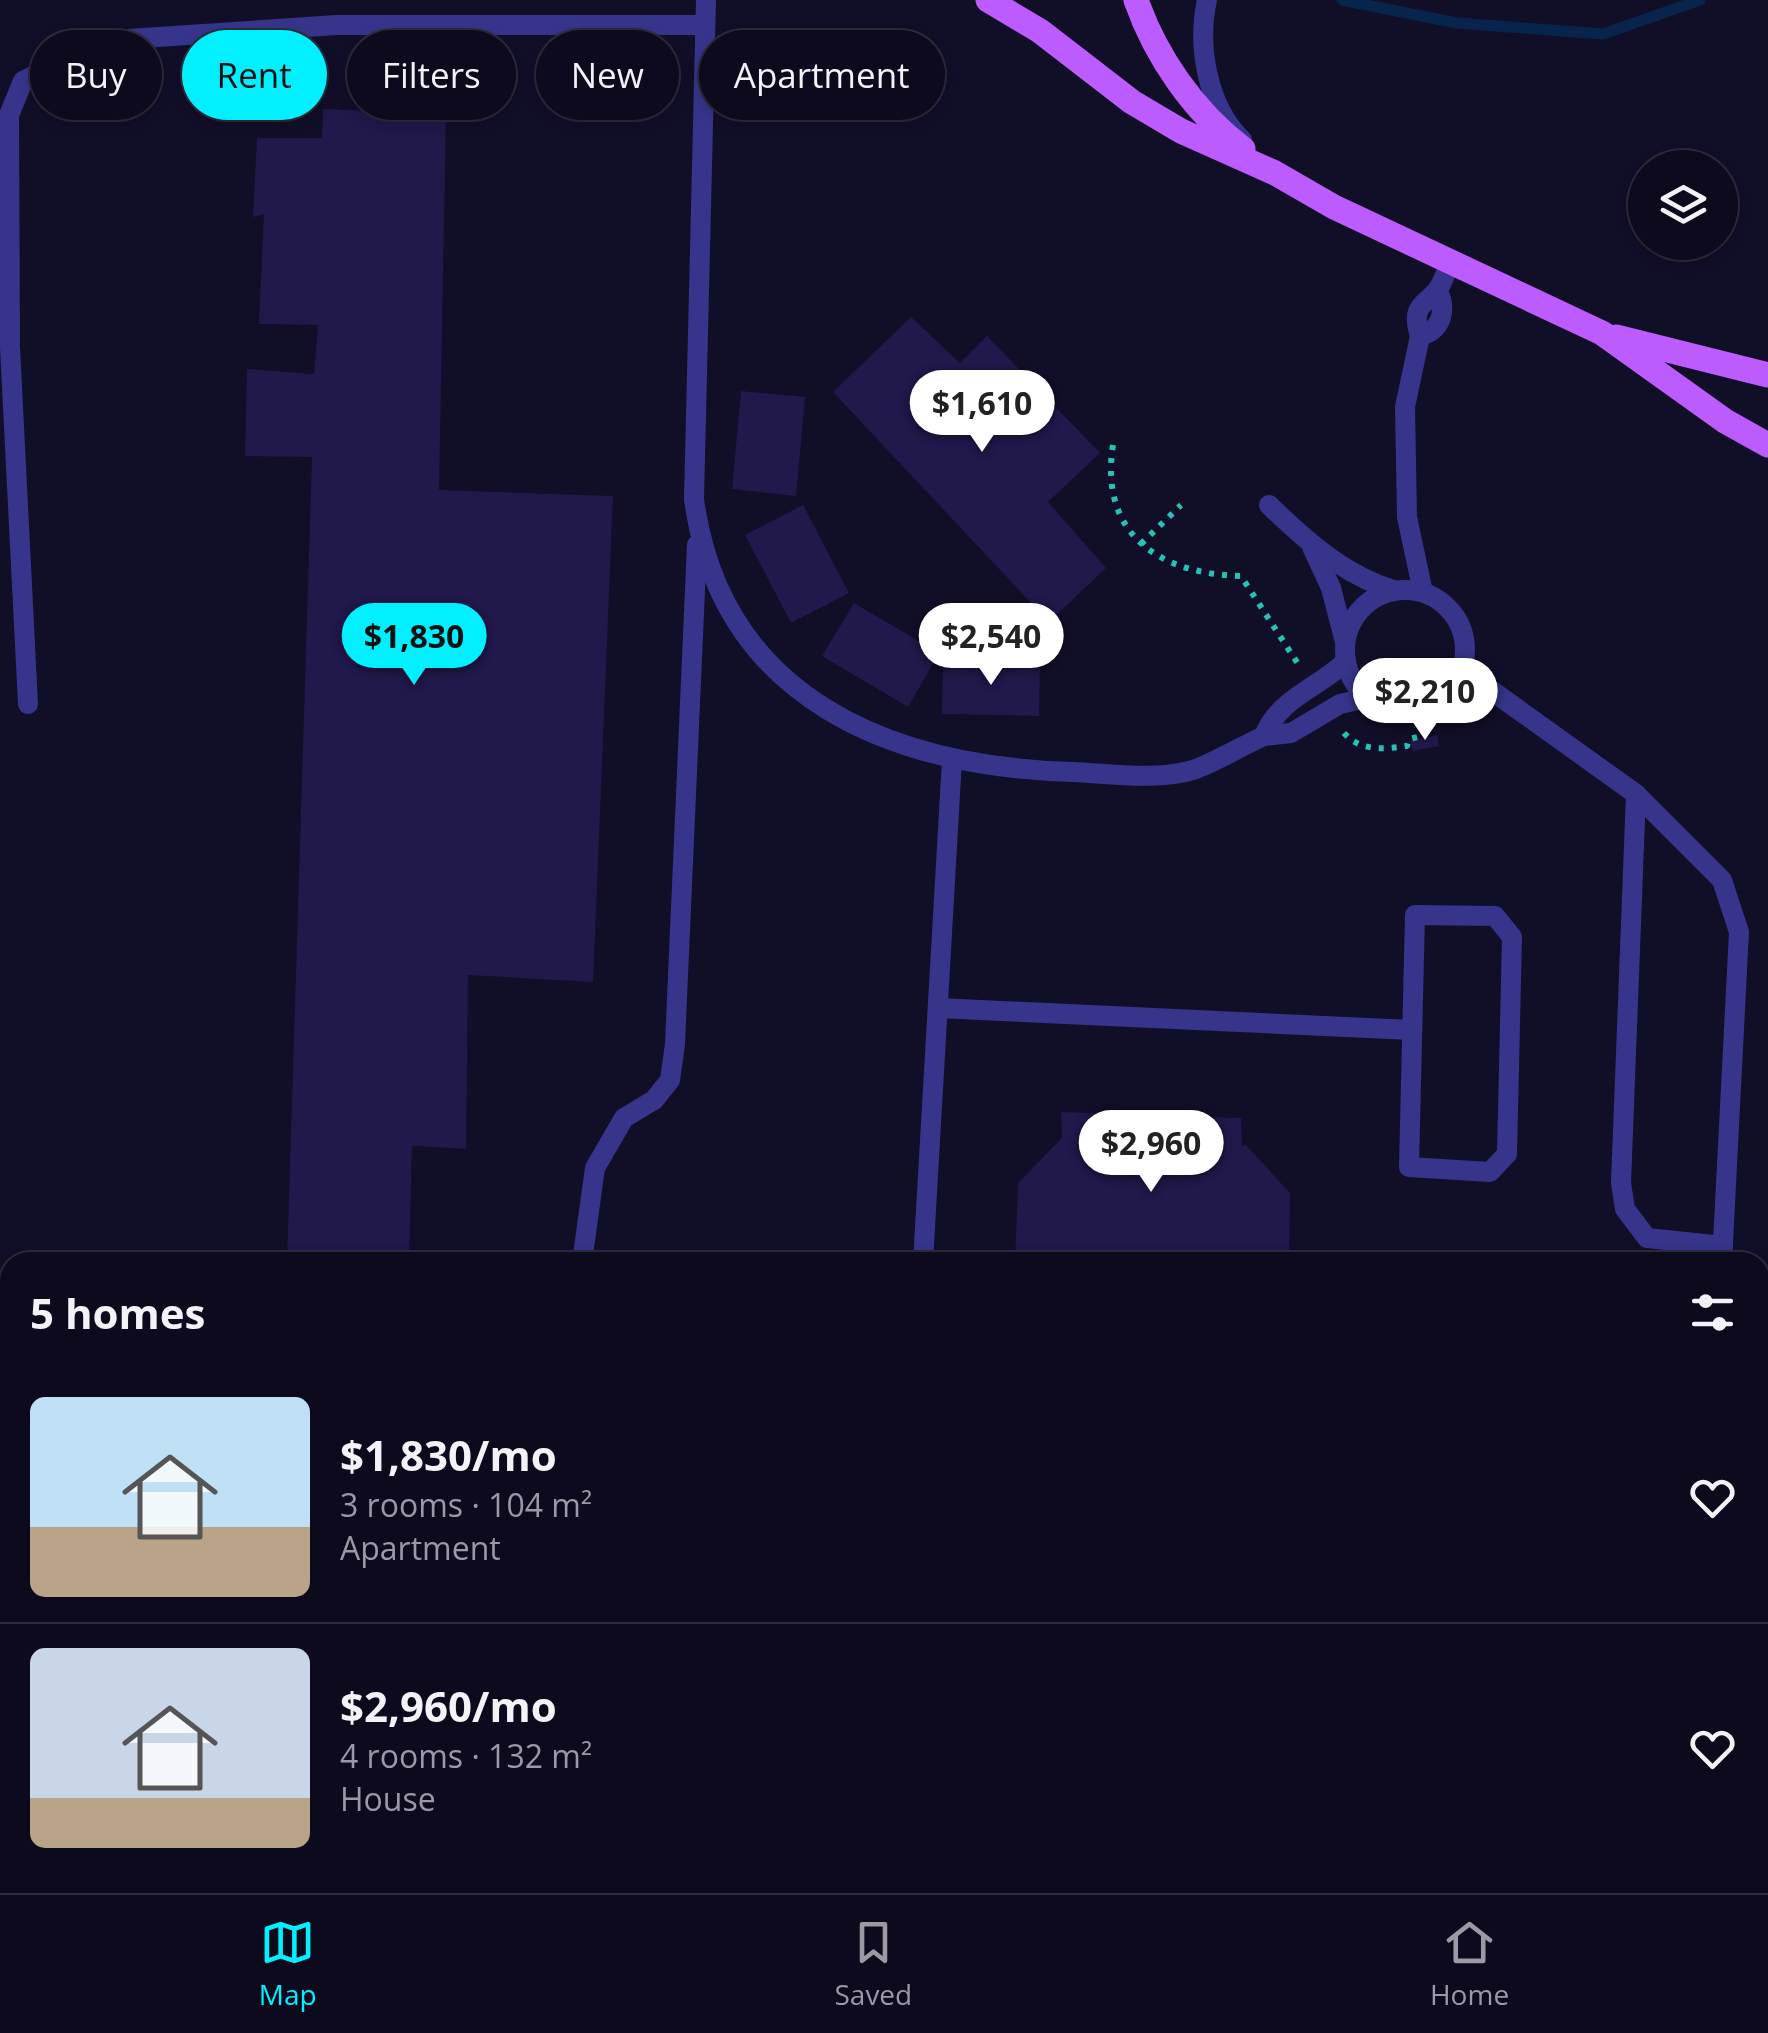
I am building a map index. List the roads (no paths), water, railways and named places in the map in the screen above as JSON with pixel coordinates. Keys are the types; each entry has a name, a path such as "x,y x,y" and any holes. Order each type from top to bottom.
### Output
{"main road":[{"path":"988,0 1040,31 1132,102 1181,131 1602,333 1725,420 1768,444"},
{"path":"1136,0 1143,21 1178,82 1220,132 1275,173"},
{"path":"1602,333 1768,375"},
{"path":"1694,356 1768,361"}],"lane":[{"path":"583,1252 595,1168 624,1118 654,1100 670,1080 676,1044 698,528 694,499 695,426 706,0"},
{"path":"1207,0 1204,54 1214,95 1234,132 1275,173"},
{"path":"28,704 10,347 8,115 23,81 58,63 128,39 337,25 706,25"},
{"path":"1422,592 1407,516 1405,406 1420,336 1416,324 1419,309 1428,296 1438,291 1450,262"},
{"path":"1269,506 1312,548 1376,585 1422,592 1440,600 1454,614 1463,631 1463,670 1440,700 1404,711 1385,707 1368,698 1350,678 1331,588 1312,548"},
{"path":"698,528 723,602 766,664 783,679 844,716 900,744 952,760 1035,771 1158,774 1194,770 1264,736 1291,733 1340,704 1368,698"},
{"path":"1264,736 1282,706 1329,678 1345,652 1356,614 1367,603 1394,590"},
{"path":"1463,670 1636,794 1722,880 1739,932 1722,1252"},
{"path":"924,1252 952,760"},
{"path":"1636,794 1621,1182 1625,1209 1648,1238 1713,1252"},
{"path":"1414,915 1495,916 1512,937 1507,1154 1490,1172 1409,1167 1410,1030 1414,915"},
{"path":"938,1008 1410,1030"}],"waterway":[{"path":"1342,0 1457,23 1603,34 1700,0"}]}
